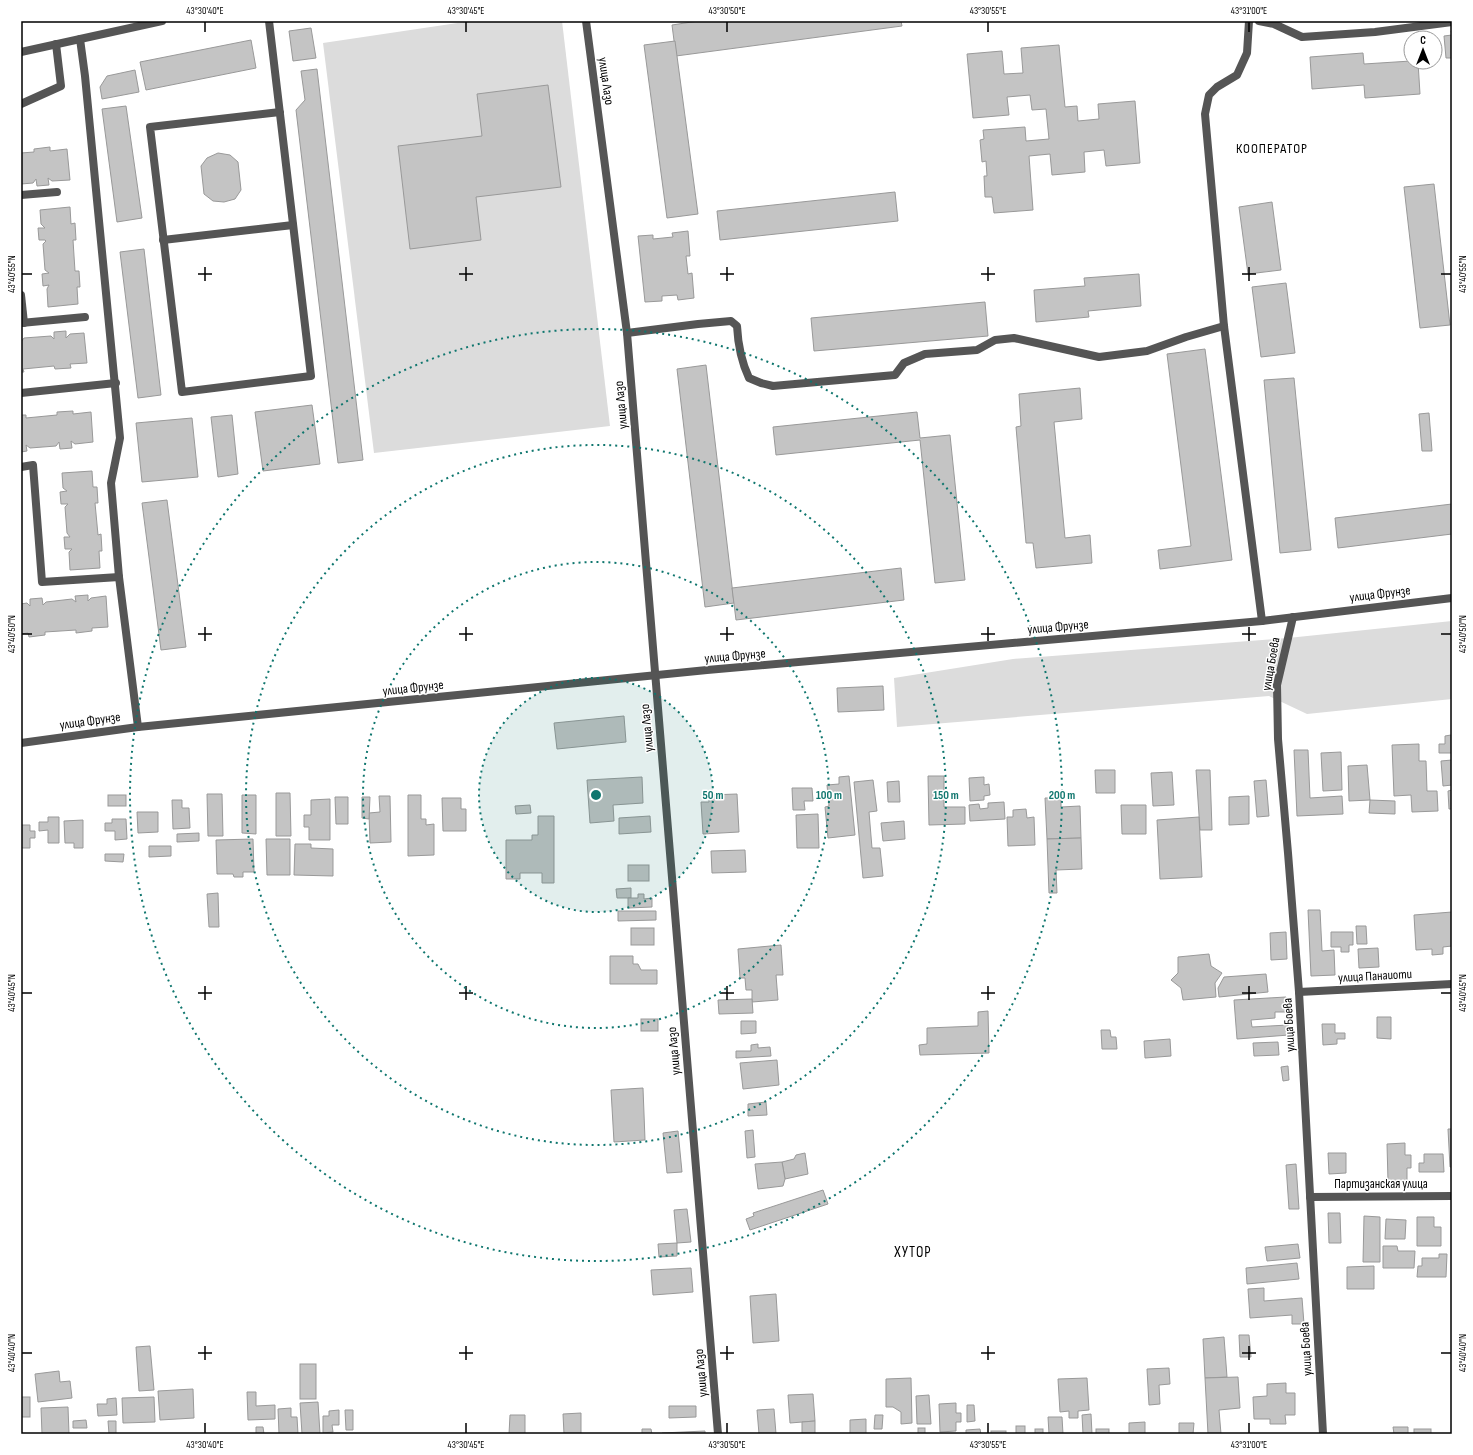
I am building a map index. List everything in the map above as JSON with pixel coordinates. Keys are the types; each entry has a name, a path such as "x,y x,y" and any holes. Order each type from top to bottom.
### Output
{"street":[{"path":"21,52 162,21"},
{"path":"269,21 280,112 311,376 182,392 150,127 280,112"},
{"name":"улица Лазо","path":"586,21 627,333 718,1434"},
{"path":"1249,21 1247,53 1245,58 1237,75 1217,87 1209,95 1206,114 1224,326 1262,621"},
{"path":"1259,21 1274,24 1302,37 1375,32 1452,22"},
{"path":"80,39 116,383 120,438 111,483 119,577 138,727"},
{"path":"21,104 60,86 56,44"},
{"path":"21,195 57,192"},
{"path":"164,240 293,225"},
{"path":"21,295 22,323 85,316"},
{"path":"627,333 731,321 737,326 738,342 742,361 750,378 773,386 895,375 904,363 925,354 977,350 995,340 1014,338 1099,357 1147,351 1186,337 1224,326"},
{"path":"21,393 116,383"},
{"path":"21,467 33,465 42,582 119,577"},
{"name":"улица Фрунзе","path":"21,744 138,727 731,668 1262,621 1452,598"},
{"name":"улица Боева","path":"1293,617 1277,685 1278,739 1299,992 1323,1434"},
{"name":"улица Панаиоти","path":"1299,992 1452,984"},
{"name":"Партизанская улица","path":"1310,1197 1452,1196"}],"shaded area":[{"path":"471,21 562,21 610,426 374,453 323,43"},
{"path":"1452,621 1452,699 1307,714 1269,696 897,727 894,678 1013,659 1288,638"}],"building":[{"path":"698,21 901,21 902,26 676,56 672,25"},
{"path":"311,28 316,58 293,61 289,31"},
{"path":"1452,35 1452,58 1446,58 1444,36"},
{"path":"251,40 256,68 146,90 140,62"},
{"path":"675,41 698,214 667,218 644,45"},
{"path":"1059,45 1065,107 1077,106 1078,121 1099,119 1098,104 1135,101 1140,163 1106,166 1104,150 1084,152 1085,172 1052,175 1050,154 1029,156 1033,210 994,213 992,197 985,197 984,176 987,176 986,161 982,162 980,140 984,139 983,130 1025,127 1026,141 1049,139 1046,109 1032,110 1030,95 1007,97 1009,115 973,118 967,54 1002,51 1004,74 1023,73 1021,48"},
{"path":"1363,53 1364,64 1403,62 1403,70 1418,70 1420,94 1365,98 1364,85 1312,89 1310,57"},
{"path":"317,69 363,460 338,463 296,110 305,100 301,71"},
{"path":"135,70 139,92 102,99 100,87 107,76"},
{"path":"548,85 561,187 476,197 481,240 410,249 398,146 482,136 477,94"},
{"path":"126,106 142,218 117,222 102,109"},
{"path":"50,147 50,151 67,149 70,180 52,181 48,178 49,185 37,186 36,179 33,183 21,184 21,153 34,152 34,149"},
{"path":"218,153 230,155 238,162 241,190 235,199 224,202 213,201 204,194 201,166 207,158"},
{"path":"1434,184 1450,325 1420,328 1404,187"},
{"path":"895,192 898,221 720,240 717,211"},
{"path":"1272,202 1281,270 1248,274 1239,207"},
{"path":"70,207 71,224 75,223 76,240 73,240 75,271 79,271 80,287 77,287 78,304 48,307 47,289 49,285 43,286 42,274 49,273 45,270 43,244 46,241 39,240 38,228 45,228 41,224 40,210"},
{"path":"688,231 690,256 686,256 688,274 692,273 694,298 678,300 677,295 662,296 662,301 645,302 638,236 653,235 653,239 673,237 672,233"},
{"path":"144,249 161,395 138,398 120,252"},
{"path":"1139,274 1141,306 1088,311 1089,317 1036,322 1034,290 1085,286 1084,278"},
{"path":"1286,283 1295,353 1261,357 1252,287"},
{"path":"985,302 988,336 814,351 811,318"},
{"path":"66,331 66,338 70,334 84,333 87,363 70,364 71,368 55,369 54,366 23,369 24,372 21,372 21,342 24,338 51,336 54,339 54,332"},
{"path":"1205,349 1232,560 1160,569 1158,550 1191,546 1167,354"},
{"path":"706,365 734,603 705,607 677,369"},
{"path":"1294,378 1311,550 1280,553 1264,380"},
{"path":"1080,388 1082,419 1054,422 1065,538 1090,535 1092,563 1036,568 1033,543 1026,543 1016,427 1021,426 1019,394"},
{"path":"312,405 320,464 263,471 255,412"},
{"path":"73,411 73,414 91,412 93,442 75,444 71,441 72,448 60,449 59,442 56,446 30,448 26,445 27,451 21,452 21,415 26,415 26,418 57,415 57,412"},
{"path":"917,412 920,438 950,435 965,580 935,583 920,440 776,455 773,427"},
{"path":"1429,413 1432,451 1422,451 1419,414"},
{"path":"232,415 238,474 218,477 211,417"},
{"path":"192,418 198,477 142,482 136,423"},
{"path":"92,471 93,487 97,487 98,503 95,503 98,535 101,534 102,551 99,551 100,568 70,570 69,552 72,549 65,549 64,537 70,537 67,533 65,507 68,504 61,504 60,492 67,491 63,488 62,473"},
{"path":"167,500 186,647 161,650 142,503"},
{"path":"1452,504 1452,534 1338,548 1335,518"},
{"path":"901,568 904,600 736,620 732,588"},
{"path":"88,595 88,601 91,598 106,596 108,627 92,628 92,631 76,633 76,630 45,632 45,635 29,637 28,633 21,634 21,604 27,603 30,606 30,599 42,598 43,605 46,602 72,599 76,602 75,596"},
{"path":"883,686 884,710 838,712 837,688"},
{"path":"624,716 626,742 557,749 554,723"},
{"path":"1451,735 1452,753 1439,753 1439,744 1445,744 1445,736"},
{"path":"1419,744 1419,761 1426,761 1427,791 1437,791 1438,811 1412,812 1411,795 1394,796 1392,745"},
{"path":"1294,750 1308,750 1310,798 1342,796 1343,814 1297,816"},
{"path":"1341,752 1342,790 1323,791 1321,753"},
{"path":"1452,760 1452,785 1443,786 1441,761"},
{"path":"1367,765 1370,800 1349,801 1348,766"},
{"path":"1095,770 1115,770 1115,793 1096,793"},
{"path":"1196,770 1210,770 1212,830 1200,830"},
{"path":"1172,772 1174,805 1153,806 1151,773"},
{"path":"849,776 855,835 828,838 825,807 829,806 827,785 839,784 839,777"},
{"path":"928,776 944,776 944,807 965,807 965,824 929,825"},
{"path":"642,777 643,803 613,805 614,821 590,823 587,780"},
{"path":"984,777 984,785 989,784 990,795 984,796 984,800 970,801 969,778"},
{"path":"873,780 877,811 869,812 872,848 880,848 883,876 863,878 854,782"},
{"path":"1266,780 1269,816 1257,817 1254,781"},
{"path":"899,781 900,802 888,802 887,782"},
{"path":"792,788 812,788 813,801 804,801 805,810 793,810"},
{"path":"1452,790 1452,809 1449,809 1448,791"},
{"path":"276,793 290,793 291,836 276,836"},
{"path":"207,794 222,794 223,836 208,836"},
{"path":"737,794 739,832 703,834 701,802 709,802 709,795"},
{"path":"108,795 126,795 126,806 108,806"},
{"path":"242,795 256,795 256,834 242,833"},
{"path":"408,795 421,795 421,819 426,819 426,825 434,824 434,855 408,856"},
{"path":"379,796 390,796 391,842 370,843 369,813 380,812"},
{"path":"1249,796 1249,824 1229,825 1229,797"},
{"path":"335,797 348,797 348,824 336,824"},
{"path":"362,797 370,797 369,819 362,818"},
{"path":"442,798 461,798 461,809 466,809 466,831 443,831"},
{"path":"1045,798 1061,798 1061,807 1080,806 1081,838 1047,839"},
{"path":"330,799 330,840 309,840 309,827 304,827 304,815 311,815 311,800"},
{"path":"172,800 182,800 182,808 189,808 190,828 173,829"},
{"path":"1370,800 1395,801 1395,814 1369,813"},
{"path":"1004,802 1005,819 970,821 969,805 979,804 980,809 988,808 988,803"},
{"path":"530,805 531,813 516,814 515,806"},
{"path":"1121,805 1146,805 1146,834 1122,834"},
{"path":"1026,809 1027,818 1034,817 1035,845 1008,846 1007,817 1013,817 1013,810"},
{"path":"137,812 158,812 158,832 138,833"},
{"path":"818,814 819,848 797,848 796,815"},
{"path":"538,816 554,816 554,883 542,883 542,873 520,873 520,879 506,879 506,840 532,840 532,835 538,835"},
{"path":"650,816 651,832 619,834 619,818"},
{"path":"48,817 59,817 59,843 48,843 48,830 39,831 39,822 48,822"},
{"path":"1199,817 1202,877 1160,879 1157,820"},
{"path":"112,819 126,819 127,839 115,840 115,831 105,831 105,823 112,823"},
{"path":"83,820 83,848 74,848 74,843 65,843 64,821"},
{"path":"904,821 905,839 883,841 881,823"},
{"path":"21,825 30,825 30,831 35,831 35,838 30,838 30,848 21,848"},
{"path":"199,833 199,841 177,842 177,834"},
{"path":"1081,838 1082,869 1056,870 1057,893 1049,893 1047,839"},
{"path":"253,839 254,872 243,872 243,877 234,877 233,874 217,874 216,840"},
{"path":"266,839 290,839 290,875 267,875"},
{"path":"295,844 311,844 311,848 333,849 333,876 294,875"},
{"path":"149,846 171,846 171,856 149,857"},
{"path":"745,850 746,872 712,873 711,851"},
{"path":"105,854 124,854 123,862 105,861"},
{"path":"628,865 649,865 649,881 628,881"},
{"path":"631,888 631,898 617,898 616,889"},
{"path":"218,893 219,927 209,927 207,894"},
{"path":"638,894 644,894 644,899 652,898 652,907 628,908 628,898 638,898"},
{"path":"1308,910 1320,910 1322,951 1334,950 1335,975 1311,976"},
{"path":"618,911 656,911 656,920 618,921"},
{"path":"1452,912 1452,946 1443,947 1443,954 1432,955 1432,949 1416,950 1414,915"},
{"path":"1356,926 1366,926 1367,944 1357,944"},
{"path":"631,928 654,928 654,945 631,945"},
{"path":"1286,932 1287,959 1271,960 1270,933"},
{"path":"1331,932 1353,932 1353,945 1349,945 1349,952 1341,952 1341,947 1331,947"},
{"path":"781,945 783,975 776,975 778,1000 752,1002 752,990 746,990 745,978 740,978 738,949"},
{"path":"1378,948 1379,967 1359,968 1358,949"},
{"path":"1209,954 1211,966 1222,973 1215,983 1216,997 1183,1000 1181,988 1171,980 1178,973 1178,957"},
{"path":"610,956 633,956 633,964 638,964 641,970 657,970 657,984 610,984"},
{"path":"1266,974 1268,992 1219,997 1218,988 1224,977"},
{"path":"1286,997 1287,1012 1275,1012 1275,1018 1251,1020 1252,1027 1288,1025 1289,1035 1237,1039 1234,1000"},
{"path":"752,999 753,1013 719,1014 718,1000"},
{"path":"988,1011 989,1053 920,1055 919,1045 927,1044 927,1028 978,1026 978,1012"},
{"path":"1377,1017 1391,1017 1391,1039 1377,1038"},
{"path":"641,1019 658,1019 658,1031 641,1031"},
{"path":"741,1021 756,1021 756,1033 741,1034"},
{"path":"1322,1024 1335,1024 1335,1033 1345,1033 1345,1039 1337,1039 1337,1044 1323,1045"},
{"path":"1101,1030 1110,1030 1111,1037 1116,1037 1117,1049 1102,1049"},
{"path":"1170,1039 1171,1056 1145,1058 1144,1041"},
{"path":"1278,1042 1279,1055 1254,1056 1253,1043"},
{"path":"758,1044 758,1048 770,1047 771,1056 736,1058 736,1051 751,1051 751,1045"},
{"path":"777,1060 779,1085 743,1089 740,1063"},
{"path":"1288,1066 1289,1080 1283,1081 1281,1067"},
{"path":"643,1088 645,1140 614,1142 611,1090"},
{"path":"766,1102 767,1115 748,1116 748,1104"},
{"path":"1448,1129 1452,1129 1452,1167 1450,1167"},
{"path":"753,1130 755,1157 747,1158 745,1131"},
{"path":"678,1131 682,1172 667,1173 663,1133"},
{"path":"1405,1143 1405,1155 1411,1155 1411,1168 1407,1168 1407,1181 1388,1181 1387,1144"},
{"path":"805,1153 808,1174 785,1179 782,1162 794,1159 796,1155"},
{"path":"1328,1153 1346,1153 1346,1173 1329,1174"},
{"path":"1424,1154 1443,1154 1444,1172 1419,1172 1419,1163 1424,1163"},
{"path":"782,1162 785,1179 783,1186 758,1189 755,1164"},
{"path":"1296,1164 1299,1209 1289,1209 1286,1165"},
{"path":"823,1190 828,1204 750,1230 746,1219 754,1216 753,1213"},
{"path":"687,1209 691,1242 677,1243 674,1210"},
{"path":"1328,1213 1340,1213 1341,1243 1329,1243"},
{"path":"1364,1216 1380,1217 1380,1262 1363,1262"},
{"path":"1417,1217 1434,1217 1434,1227 1441,1227 1441,1246 1417,1246"},
{"path":"1386,1219 1406,1220 1405,1239 1385,1239"},
{"path":"677,1243 677,1256 659,1257 658,1244"},
{"path":"1298,1244 1300,1258 1267,1261 1265,1247"},
{"path":"1383,1246 1397,1246 1398,1251 1415,1251 1414,1268 1383,1268"},
{"path":"1439,1254 1447,1254 1446,1277 1417,1277 1418,1266 1422,1266 1422,1258 1439,1258"},
{"path":"1297,1263 1299,1279 1247,1284 1246,1268"},
{"path":"1374,1266 1374,1289 1347,1289 1347,1267"},
{"path":"691,1268 693,1292 653,1295 651,1270"},
{"path":"1264,1288 1264,1301 1302,1298 1304,1324 1292,1324 1292,1315 1250,1318 1248,1289"},
{"path":"776,1294 779,1341 753,1343 750,1296"},
{"path":"1239,1335 1249,1335 1251,1357 1240,1357"},
{"path":"1224,1337 1227,1377 1205,1378 1203,1339"},
{"path":"150,1346 154,1390 139,1391 136,1347"},
{"path":"300,1364 316,1364 316,1399 300,1399"},
{"path":"1169,1368 1170,1384 1159,1385 1160,1404 1149,1405 1147,1369"},
{"path":"59,1371 60,1382 70,1381 72,1398 38,1402 35,1374"},
{"path":"1238,1377 1240,1408 1219,1410 1221,1434 1208,1434 1205,1378"},
{"path":"911,1378 912,1423 901,1424 901,1412 893,1407 886,1407 886,1379"},
{"path":"1087,1378 1089,1410 1078,1411 1078,1418 1069,1418 1069,1411 1060,1412 1058,1379"},
{"path":"1286,1383 1286,1393 1295,1393 1295,1415 1285,1415 1286,1424 1270,1424 1270,1419 1254,1419 1253,1397 1267,1396 1267,1384"},
{"path":"193,1389 194,1418 160,1420 158,1391"},
{"path":"247,1392 256,1392 256,1406 275,1405 275,1419 248,1420"},
{"path":"813,1394 815,1421 790,1423 788,1395"},
{"path":"929,1395 931,1424 917,1424 916,1396"},
{"path":"21,1397 30,1397 30,1417 21,1417"},
{"path":"154,1397 155,1422 123,1423 122,1398"},
{"path":"116,1398 117,1415 98,1416 97,1404 107,1404 107,1399"},
{"path":"318,1402 320,1434 302,1434 300,1403"},
{"path":"956,1403 956,1413 961,1413 961,1422 956,1422 956,1431 940,1432 939,1404"},
{"path":"967,1405 974,1405 975,1421 967,1422"},
{"path":"669,1406 696,1406 696,1417 669,1418"},
{"path":"68,1407 69,1434 42,1434 41,1408"},
{"path":"291,1408 291,1417 297,1417 298,1434 279,1434 278,1409"},
{"path":"774,1409 776,1434 759,1434 757,1410"},
{"path":"339,1410 339,1425 332,1425 333,1432 323,1433 323,1416 329,1416 329,1411"},
{"path":"345,1410 353,1410 353,1430 346,1430"},
{"path":"581,1413 581,1434 564,1434 563,1414"},
{"path":"1091,1414 1092,1434 1083,1434 1082,1415"},
{"path":"510,1415 525,1415 525,1434 509,1434"},
{"path":"875,1415 883,1415 882,1429 874,1429"},
{"path":"1048,1417 1062,1417 1063,1434 1049,1434"},
{"path":"866,1419 866,1434 850,1434 850,1420"},
{"path":"86,1420 87,1428 73,1428 73,1421"},
{"path":"108,1421 116,1421 116,1434 109,1434"},
{"path":"815,1421 815,1434 802,1434 802,1422"},
{"path":"1145,1422 1145,1434 1129,1434 1129,1423"},
{"path":"1179,1423 1194,1423 1193,1434 1179,1434"},
{"path":"1016,1426 1025,1426 1025,1434 1016,1434"},
{"path":"256,1427 263,1427 264,1434 256,1434"},
{"path":"1393,1427 1408,1427 1408,1434 1394,1434"},
{"path":"918,1428 925,1428 925,1434 918,1434"},
{"path":"642,1429 651,1429 652,1434 642,1434"},
{"path":"980,1429 981,1434 966,1434 966,1430"},
{"path":"1035,1429 1043,1429 1043,1434 1035,1434"},
{"path":"1096,1429 1109,1429 1109,1434 1096,1434"},
{"path":"1414,1429 1431,1429 1431,1434 1414,1434"},
{"path":"705,1431 705,1434 662,1434 662,1433"},
{"path":"991,1431 1006,1431 1006,1434 991,1434"}],"district":[{"name":"КООПЕРАТОР","path":"1272,148"},
{"name":"ХУТОР","path":"913,1252"}]}
